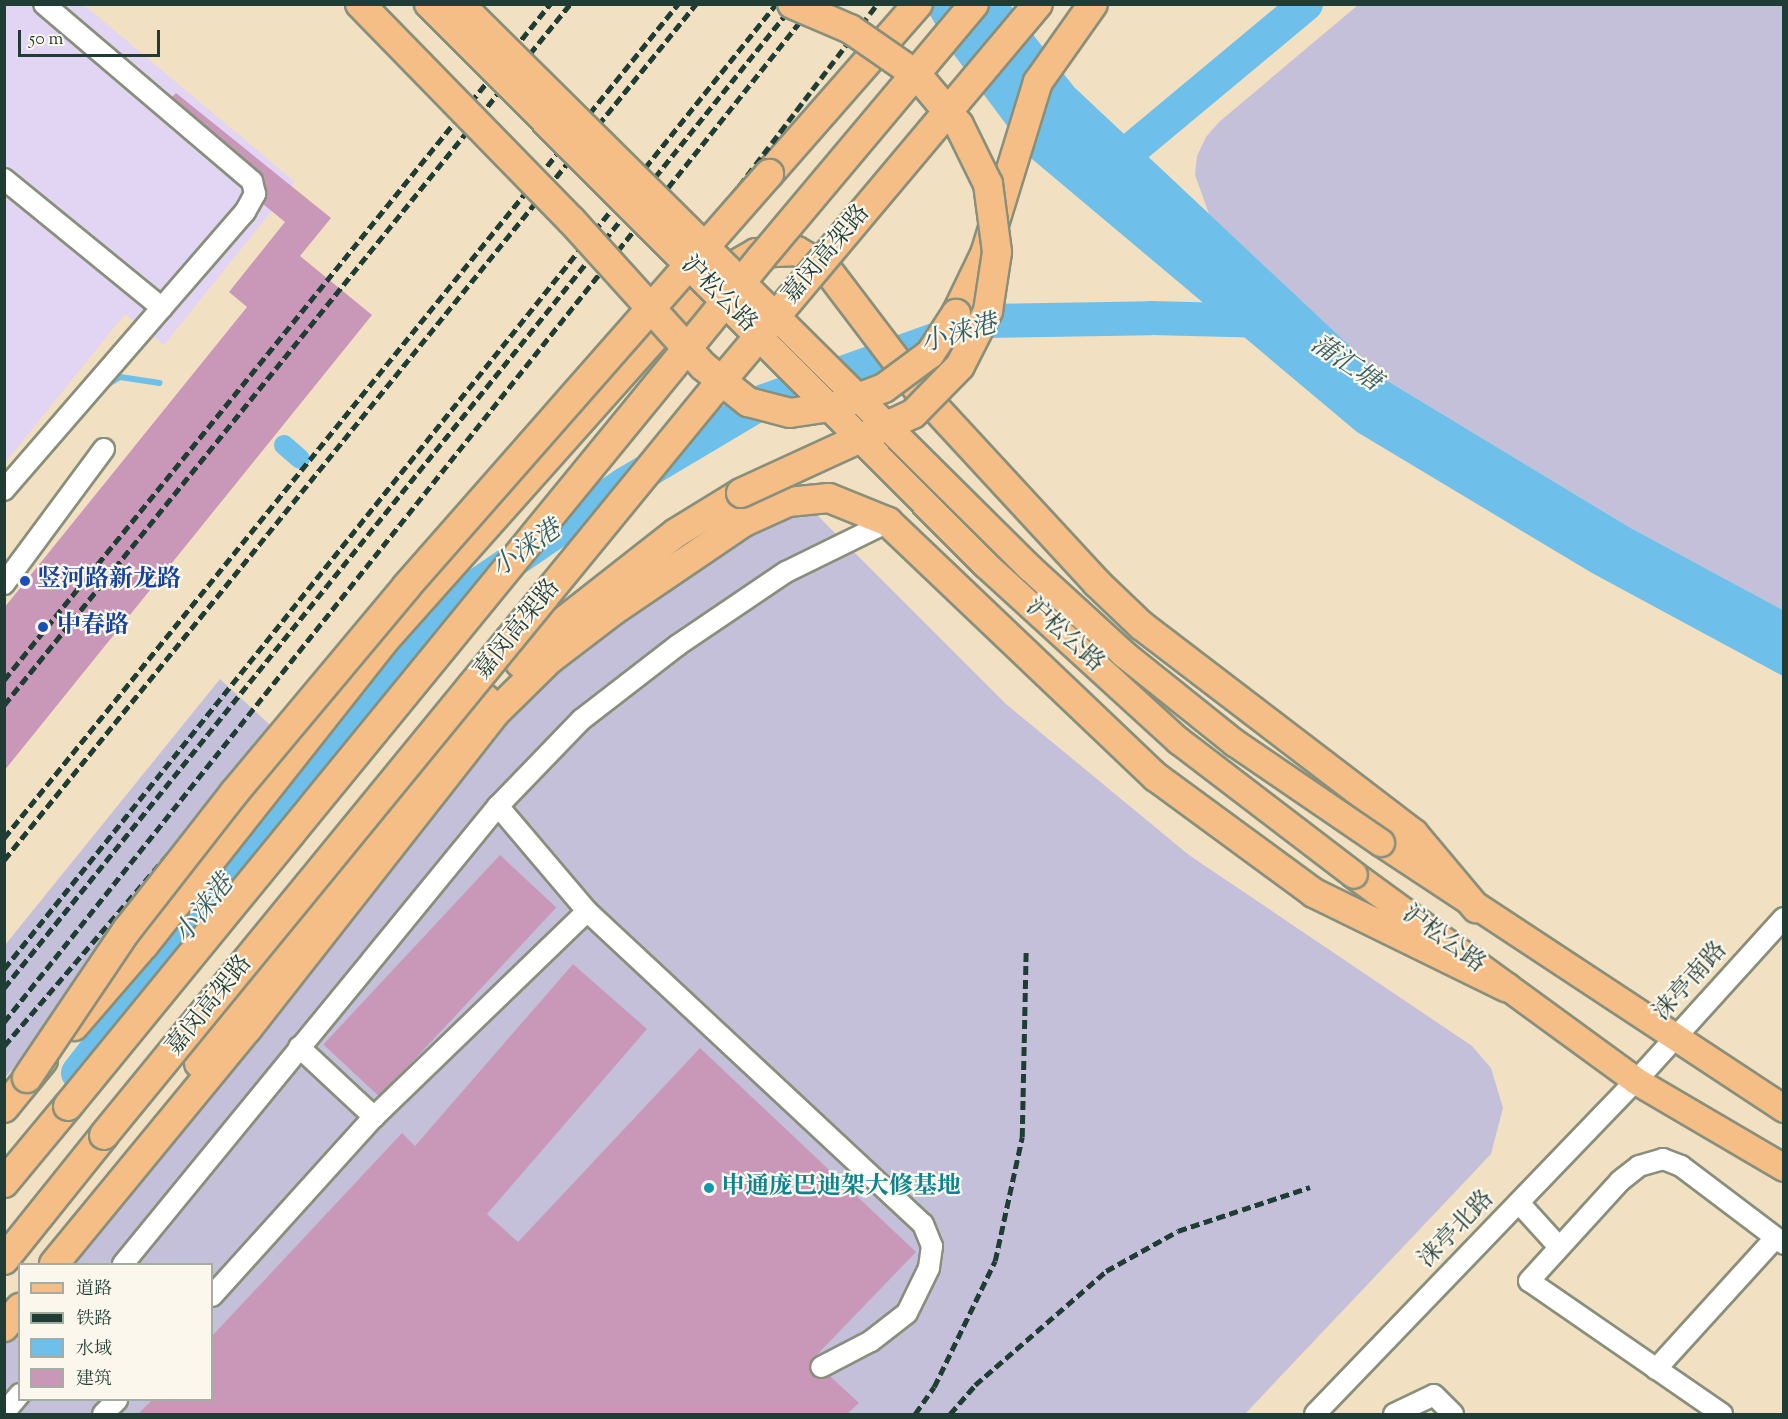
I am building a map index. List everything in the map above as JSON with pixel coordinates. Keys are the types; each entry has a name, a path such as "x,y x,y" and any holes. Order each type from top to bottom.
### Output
{"highway":[{"path":"360,4 572,220 704,366 748,402 790,413 837,406 884,388 930,354 956,314 985,254 1038,82 1093,4"},
{"path":"136,1160 231,1014 351,859 449,736 551,631 676,533 741,493 913,414 960,366 988,311 997,252 988,184 959,125 918,76 850,29 792,4"},
{"path":"4,1108 27,1078 127,930 344,660 918,4"},
{"name":"嘉闵高架路","path":"4,1183 761,258 974,4"},
{"name":"嘉闵高架路","path":"4,1260 713,391 1038,4"},
{"path":"27,1078 144,945 384,640 678,311 716,276 756,254 797,251 826,268 851,296 918,389 1089,574 1142,626 1414,834 1476,908"},
{"path":"55,1263 136,1160 248,1028 494,714 550,659 744,522 788,502 829,498 888,522 1156,777 1314,893 1506,987"},
{"path":"4,1327 18,1310"}],"main road":[{"name":"沪松公路","path":"428,4 986,565 1179,741 1354,875 1636,1081 1784,1168"},
{"name":"沪松公路","path":"461,4 1030,568 1125,655 1234,743 1673,1040 1784,1109"}],"street":[{"path":"4,490 245,212 255,194 252,181 44,4"},
{"path":"4,179 162,308"},
{"path":"4,584 104,449"},
{"path":"124,1263 498,806 581,720 678,645 786,572 888,522"},
{"path":"498,806 587,911 923,1224 932,1246 930,1268 907,1313 878,1337 821,1367"},
{"path":"213,1295 374,1117 587,911"},
{"name":"涞亭南路","path":"1636,1081 1784,918"},
{"path":"299,1047 374,1117"},
{"name":"涞亭北路","path":"1315,1414 1636,1081"},
{"path":"1656,1369 1779,1241 1681,1166 1663,1159 1639,1166 1620,1181 1529,1281 1656,1369 1722,1414"},
{"path":"1519,1203 1559,1247"},
{"path":"4,1413 18,1396"},
{"path":"103,1414 116,1401"},
{"path":"1394,1414 1435,1405 1453,1414"}],"shaded area":[{"path":"5,5 84,5 295,182 164,345 125,314 5,463"},
{"path":"1358,5 1783,5 1783,610 1629,527 1386,380 1209,214 1195,175 1197,156 1206,137 1219,122"},
{"path":"790,488 1006,704 1189,855 1472,1046 1491,1068 1503,1108 1491,1154 1245,1414 5,1414 5,1329 18,1311 18,1401 213,1401 213,1263 58,1263 500,718 558,664"},
{"path":"220,679 280,734 5,1078 5,945"}],"water":[{"name":"蒲汇塘","path":"924,5 1010,5 1074,87 1386,380 1629,527 1783,610 1783,676 1592,573 1357,432 1032,159 952,52"}],"building":[{"name":"中春路","path":"176,93 331,218 300,256 372,315 4,771 4,608 247,307 229,292 285,222 263,204 267,191 260,172 172,97"},
{"path":"500,855 556,908 380,1097 323,1044"},
{"name":"申通庞巴迪架大修基地","path":"573,964 647,1029 487,1214 518,1242 700,1048 916,1252 811,1361 814,1377 830,1376 859,1403 847,1414 138,1414 151,1401 213,1401 213,1335 402,1133 415,1146"}],"waterway":[{"name":"小涞港","path":"1114,164 1306,4"},
{"name":"小涞港","path":"78,1073 252,849 460,597 625,484 764,401 987,321 1151,318 1269,321"},
{"path":"103,387 120,377 160,383"},
{"path":"284,445 300,459"},
{"path":"448,587 460,597"}],"railway":[{"path":"4,680 550,4"},
{"path":"4,705 570,4"},
{"path":"4,838 678,4"},
{"path":"4,860 696,4"},
{"path":"4,969 776,4"},
{"path":"4,988 794,4"},
{"path":"4,1022 814,4"},
{"path":"4,1046 739,186 877,4"},
{"path":"915,1414 934,1387 995,1261 1022,1137 1026,950"},
{"path":"950,1414 975,1385 1106,1271 1178,1231 1310,1187"}],"place":[{"name":"竖河路新龙路","path":"25,581"},
{"name":"中春路","path":"43,627"},
{"name":"申通庞巴迪架大修基地","path":"709,1188"}]}
